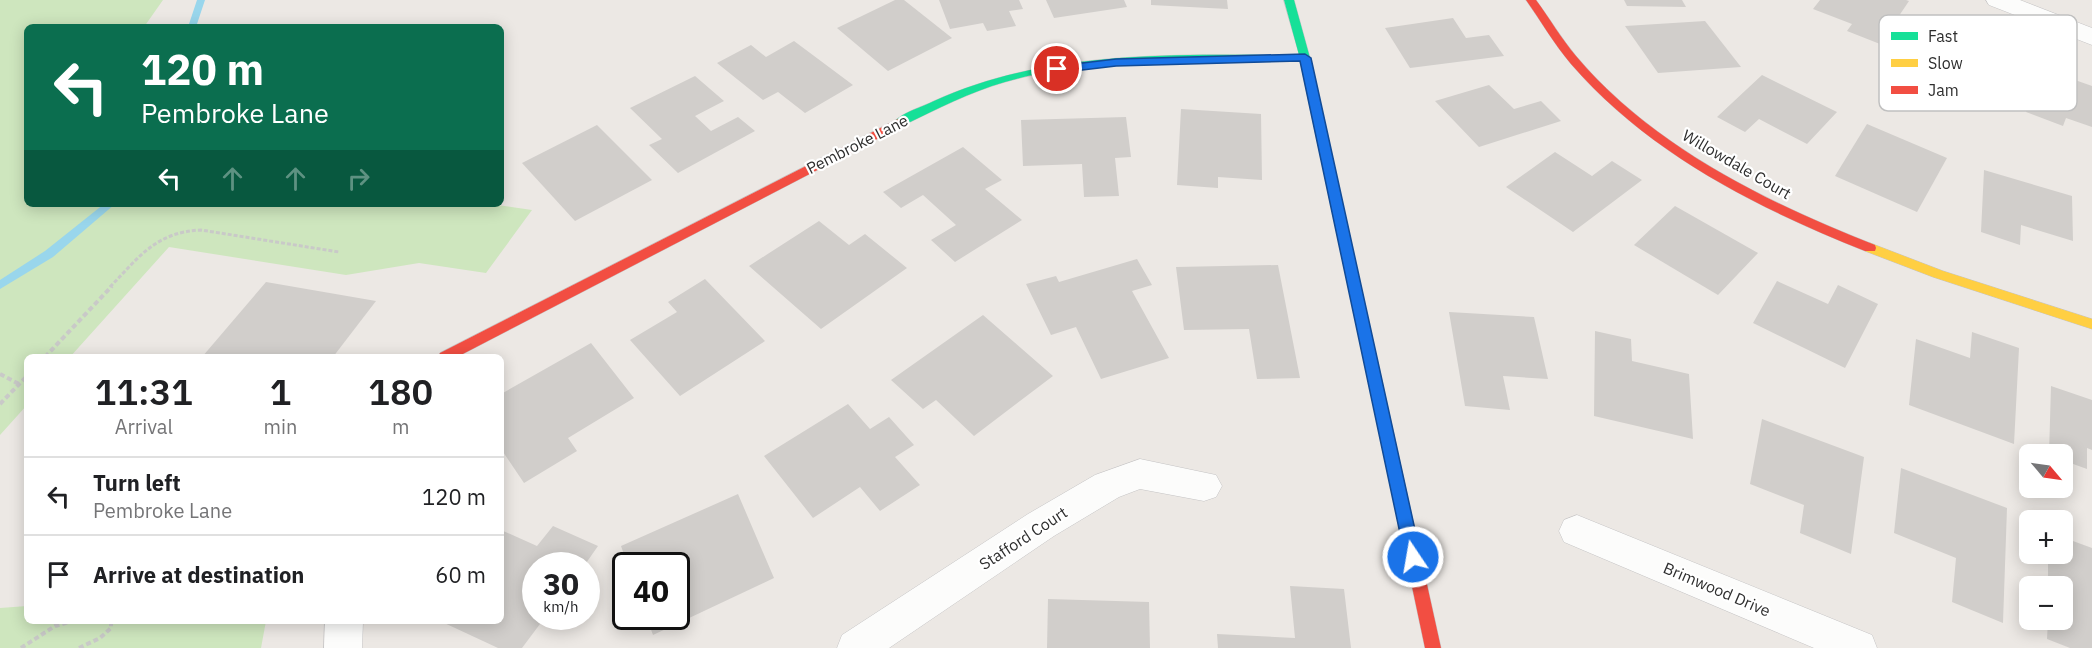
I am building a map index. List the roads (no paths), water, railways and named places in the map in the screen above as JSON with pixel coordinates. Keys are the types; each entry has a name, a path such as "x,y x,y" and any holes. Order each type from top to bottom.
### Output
{"street":[{"path":"1289,0 1305,58 1433,648"},
{"name":"Willowdale Court","path":"1531,0 1542,19 1579,68 1630,116 1693,161 1777,208 1873,250 2092,324"},
{"path":"1998,0 2036,15"},
{"path":"2077,31 2092,37"},
{"name":"Pembroke Lane","path":"451,354 886,129 964,93 1018,76 1076,66 1116,62 1305,58"},
{"name":"Stafford Court","path":"856,648 1041,525 1107,486 1140,474 1204,486"},
{"name":"Brimwood Drive","path":"1577,531 1858,648"},
{"path":"343,648 344,624"}],"waterway":[{"path":"193,24 201,0"},
{"path":"0,285 49,254 106,207"}]}
